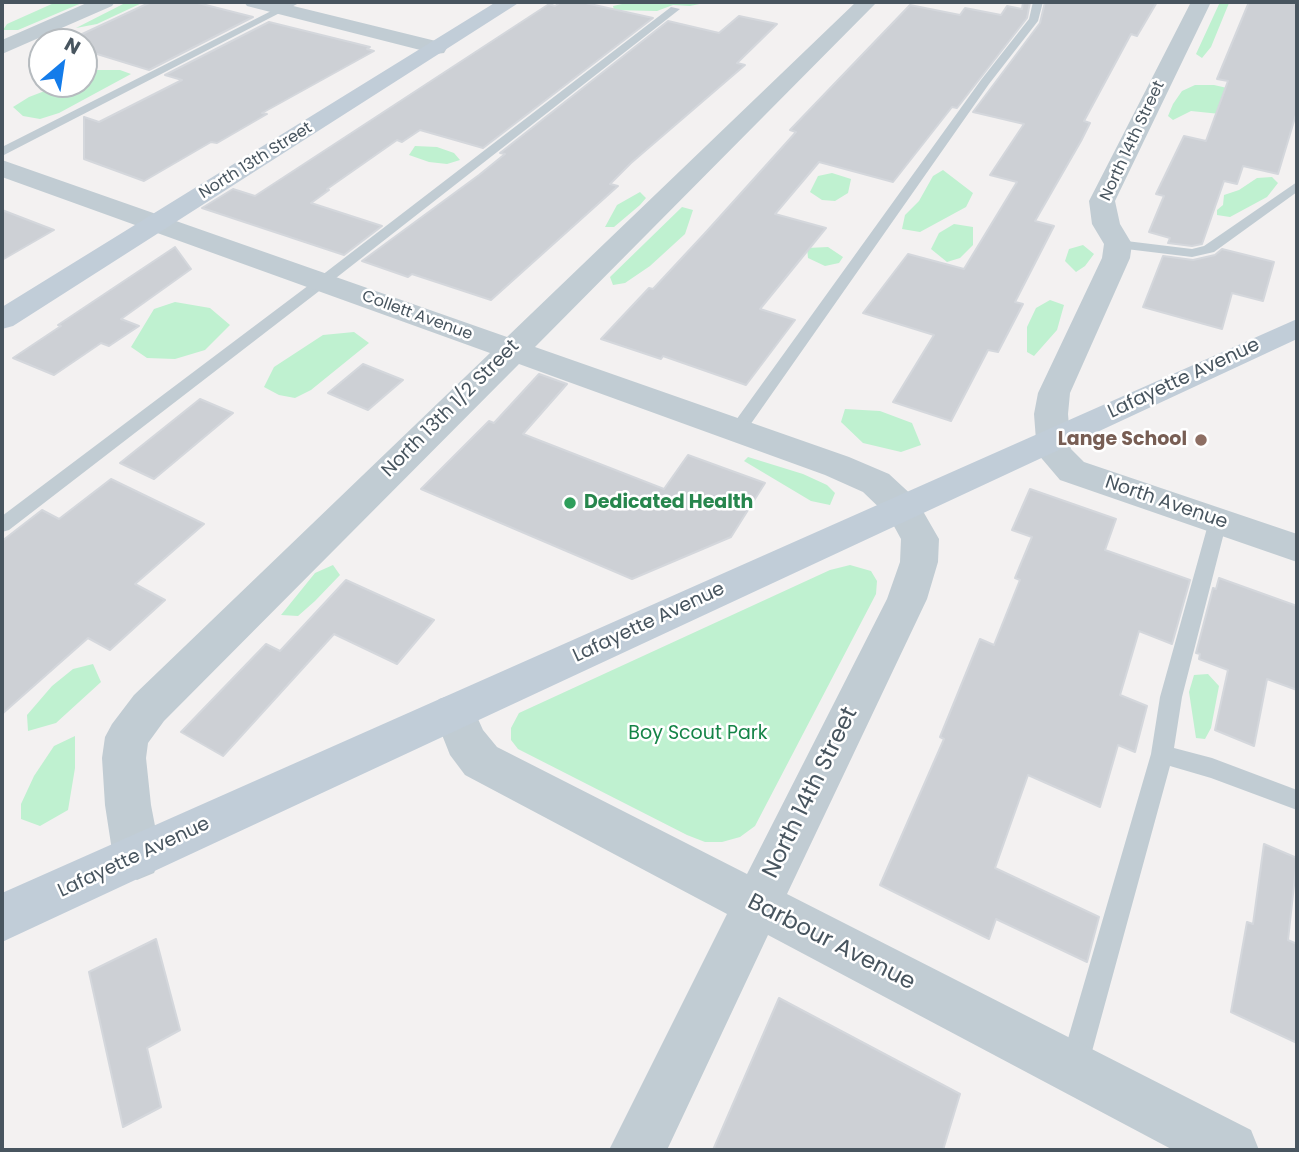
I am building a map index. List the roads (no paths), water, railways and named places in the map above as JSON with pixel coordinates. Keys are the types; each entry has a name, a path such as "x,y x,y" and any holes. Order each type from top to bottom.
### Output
{"main road":[{"name":"North 13th Street","path":"2,320 510,2"},
{"name":"Lafayette Avenue","path":"2,918 1297,328"}],"street":[{"path":"2,48 105,2"},
{"path":"254,2 289,5 436,48"},
{"name":"North 13th 1/2 Street","path":"137,856 128,805 124,758 127,737 149,708 867,2"},
{"name":"North 14th Street","path":"1118,244 1102,211 1102,201 1201,2"},
{"name":"Collett Avenue","path":"2,168 876,483 903,508"},
{"path":"1052,440 1051,414 1054,393 1116,258 1118,244"},
{"name":"North Avenue","path":"1052,440 1054,453 1072,471 1297,548"},
{"name":"North 14th Street","path":"637,1150 907,599 919,562 920,539 903,508"},
{"name":"Barbour Avenue","path":"454,712 465,741 481,761 1231,1150"}],"lane":[{"path":"737,431 978,93 1034,19 1038,2"},
{"path":"2,152 289,5"},
{"path":"2,525 323,282 675,9"},
{"path":"1118,244 1192,253 1209,249 1297,186"},
{"path":"1073,1068 1162,754 1171,697 1218,521"},
{"path":"1162,754 1212,768 1297,800"}],"place":[{"name":"Lange School","path":"1201,440"},
{"name":"Dedicated Health","path":"570,503"}],"park label":[{"name":"Boy Scout Park","path":"698,734"}]}
